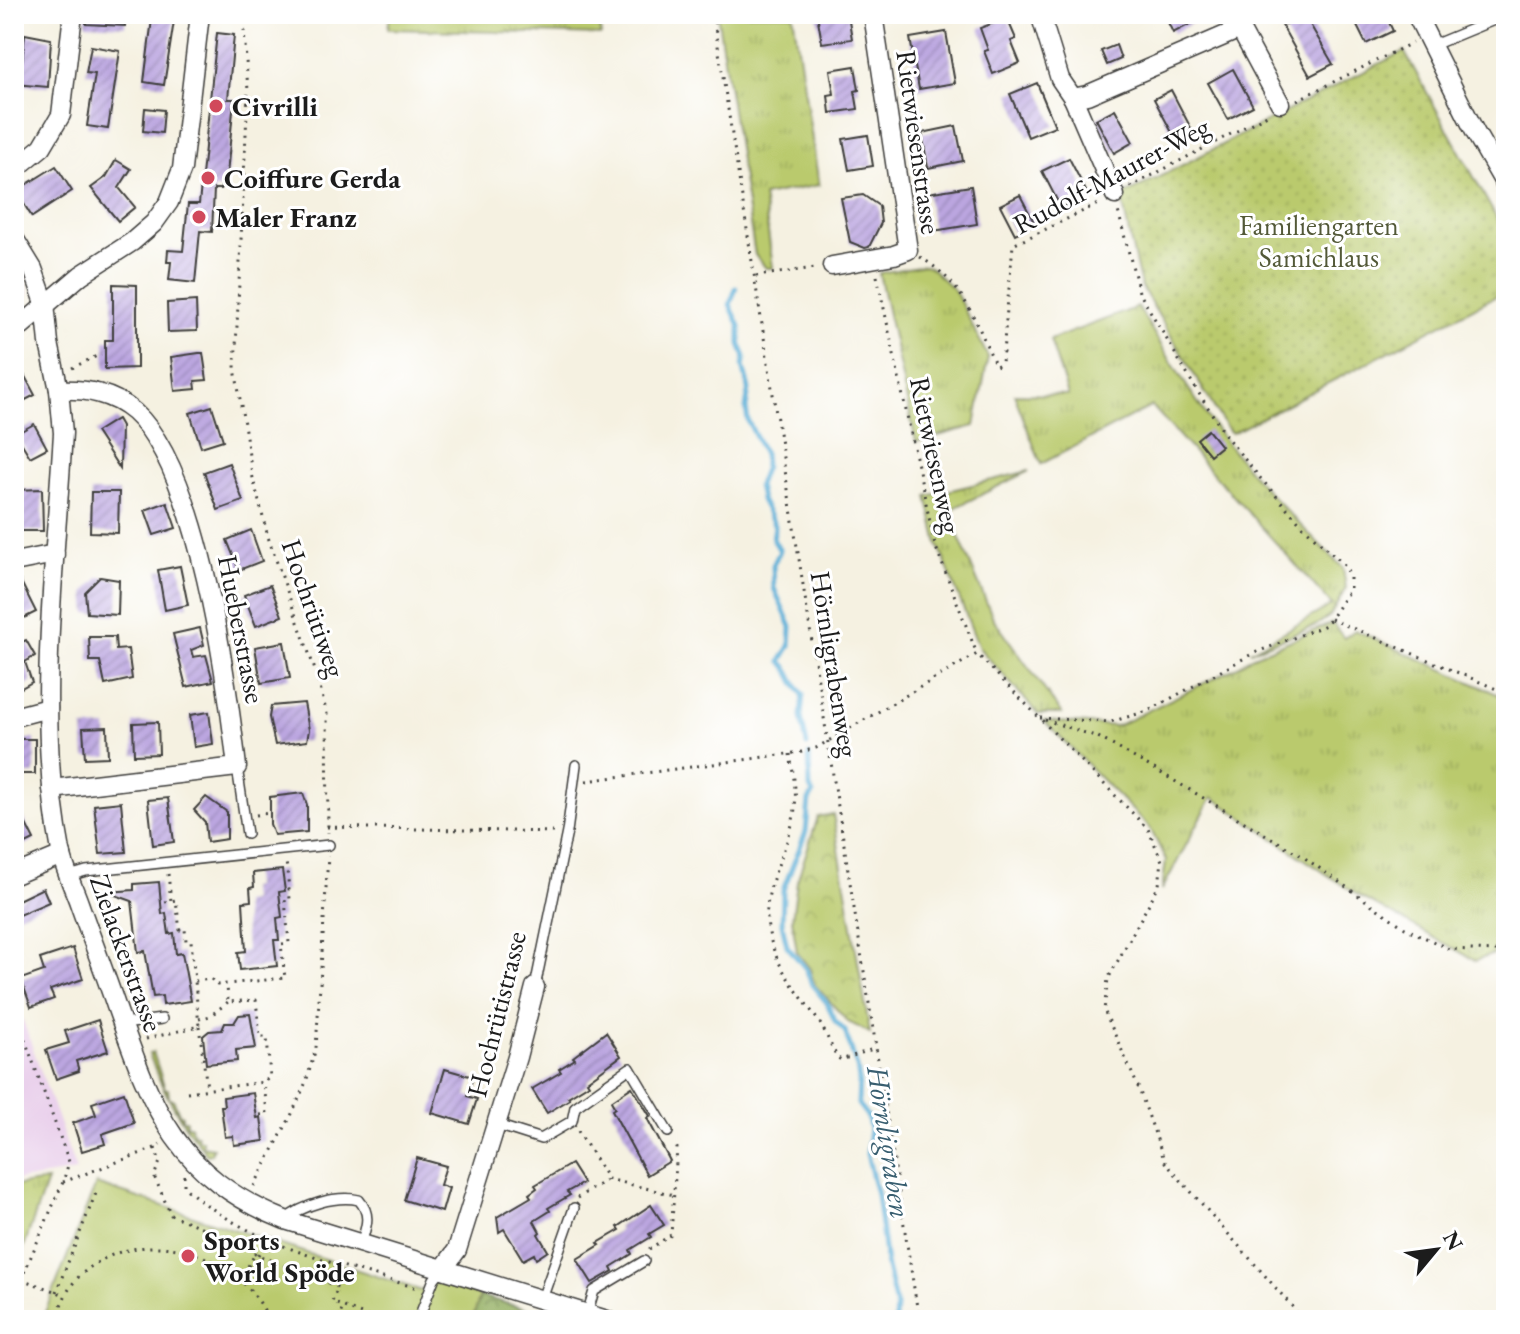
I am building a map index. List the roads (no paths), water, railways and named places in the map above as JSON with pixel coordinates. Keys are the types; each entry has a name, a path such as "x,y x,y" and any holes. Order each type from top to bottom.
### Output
{"street":[{"path":"14,170 42,147 61,115 73,14"},
{"path":"14,332 81,275 132,242 154,223 169,202 182,169 200,14"},
{"name":"Rietwiesenstrasse","path":"832,266 873,260 908,250 873,14"},
{"path":"1040,14 1060,79 1073,98 1115,195"},
{"path":"1416,14 1506,186"},
{"path":"1073,98 1163,63 1236,21 1280,106"},
{"name":"Zielackerstrasse","path":"14,238 33,269 45,303 63,433 48,708 52,789 62,855 150,1095 177,1144 205,1172 245,1202 285,1220 607,1320"},
{"name":"Hueberstrasse","path":"59,390 85,389 111,397 133,411 150,429 174,475 191,524 225,667 237,767"},
{"path":"14,562 55,554"},
{"path":"14,717 48,708"},
{"path":"52,789 237,767"},
{"path":"14,875 62,855"},
{"name":"Hochrütistrasse","path":"443,1269 457,1250 497,1125 535,987"}],"lane":[{"path":"1429,41 1506,15"},
{"name":"Hochrütistrasse","path":"535,987 567,832 576,765"},
{"path":"237,767 247,834"},
{"path":"69,876 86,871 329,845"},
{"path":"123,1024 162,1019"},
{"path":"497,1125 541,1139 572,1121 575,1107 630,1068 668,1132"},
{"path":"285,1220 295,1212 341,1198 359,1200 366,1208 368,1219 361,1244"},
{"path":"542,1299 574,1208"},
{"path":"587,1314 594,1291 644,1261"},
{"path":"418,1320 434,1279 443,1269"}],"waterway":[{"path":"736,288 730,305 740,326 740,344 745,357 743,366 749,389 746,408 748,421 764,454 765,466 758,485 761,500 775,526 773,539 780,551 773,565 774,588 791,627 790,646 781,661 803,694 801,717 807,745"},
{"name":"Hörnligraben","path":"809,755 813,794 809,800 806,832 783,890 782,924 787,946 806,969 812,985 845,1031 857,1067 858,1104 867,1116 870,1128 867,1154 896,1306 895,1320"}],"place":[{"name":"Civrilli","path":"216,106"},
{"name":"Coiffure Gerda","path":"208,178"},
{"name":"Maler Franz","path":"199,217"},
{"name":"Sports World Spöde","path":"188,1256"}],"park label":[{"name":"Familiengarten Samichlaus","path":"1319,241"}]}
